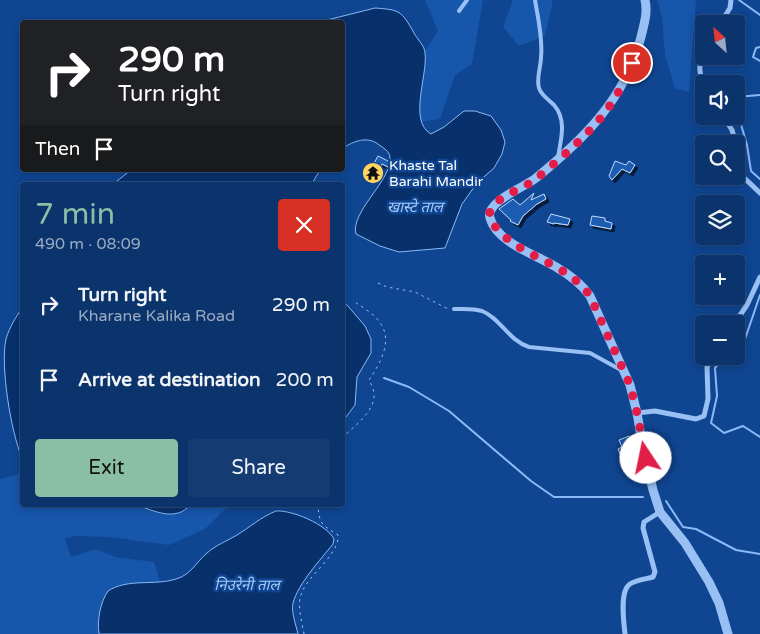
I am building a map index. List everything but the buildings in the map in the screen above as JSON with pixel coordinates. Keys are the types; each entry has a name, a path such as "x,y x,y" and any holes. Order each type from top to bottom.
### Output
{"street":[{"path":"645,0 647,13 639,44 622,85 612,102 589,130 558,159 534,180 495,204 490,210 489,216 492,223 511,243 568,274 585,288 590,296 630,385 650,480 660,512 685,543 709,582 719,603 728,634"},
{"path":"726,15 730,8 731,0"},
{"path":"745,179 760,193"},
{"path":"740,315 760,277"},
{"path":"637,413 655,411 696,419 704,416 708,399 709,365"},
{"path":"625,634 622,608 627,588 630,584 652,577 656,572 643,528 644,522 660,512"}],"lane":[{"path":"459,11 467,0"},
{"path":"535,0 542,56 538,77 539,88 561,116 562,128 558,159"},
{"path":"454,309 469,309 483,312 521,344 529,347 590,353 623,371"}],"path":[{"path":"378,283 387,287 415,292 447,308 454,309"},
{"path":"345,435 367,414 373,404 374,392 369,380 379,364 386,341 386,336 378,320 355,302"},
{"path":"304,634 300,603 302,592 307,582 323,564 338,540 338,535 323,526 319,518 318,507"}],"shaded area":[{"path":"425,0 483,0 472,64 455,75 440,119 420,122 425,51 438,31"},
{"path":"513,0 553,0 545,36 519,46 503,27"},
{"path":"657,0 696,0 689,92 675,88 665,56 662,17"},
{"path":"20,474 20,507 143,507 162,514 189,507 229,507 205,529 169,545 109,537 74,536 65,539 71,557 96,549 115,557 154,562 160,582 121,585 98,626 99,634 0,634 0,479"}],"water":[{"name":"खास्टे ताल","path":"375,8 399,13 406,20 424,48 425,62 420,108 424,128 431,134 444,127 464,111 475,111 491,116 501,130 505,142 502,154 494,168 477,183 462,204 445,248 399,252 380,246 356,234 359,216 385,176 389,167 390,156 384,148 369,140 352,143 345,147 345,20 327,20"},
{"path":"128,172 319,172 313,182 116,182"},
{"path":"345,304 365,326 371,339 371,353 357,377 355,405 345,418"},
{"path":"20,311 20,452 11,416 4,365 6,339"},
{"path":"143,507 188,507 178,513 165,514"},
{"name":"निउरेनी ताल","path":"276,511 299,515 308,519 324,528 334,539 333,544 310,572 293,603 298,634 99,634 100,612 108,591 133,583 168,581 186,575 210,550"}],"waterway":[{"path":"739,0 760,15"},
{"path":"760,47 756,48 753,57 760,61"},
{"path":"745,96 760,95"},
{"path":"741,125 747,145 751,171 760,179"},
{"path":"745,339 760,295"},
{"path":"718,365 715,368 717,396 711,423 724,433 743,426 760,437"},
{"path":"384,378 409,387 449,411 531,481 554,497 643,497"},
{"path":"666,501 683,527 696,529 736,550 760,554"}],"place":[{"name":"Khaste Tal Barahi Mandir","path":"373,173"}],"route":[{"path":"632,63 612,102 576,144 534,180 495,204 490,210 489,216 492,223 511,243 568,274 585,288 630,385 646,458"}]}
